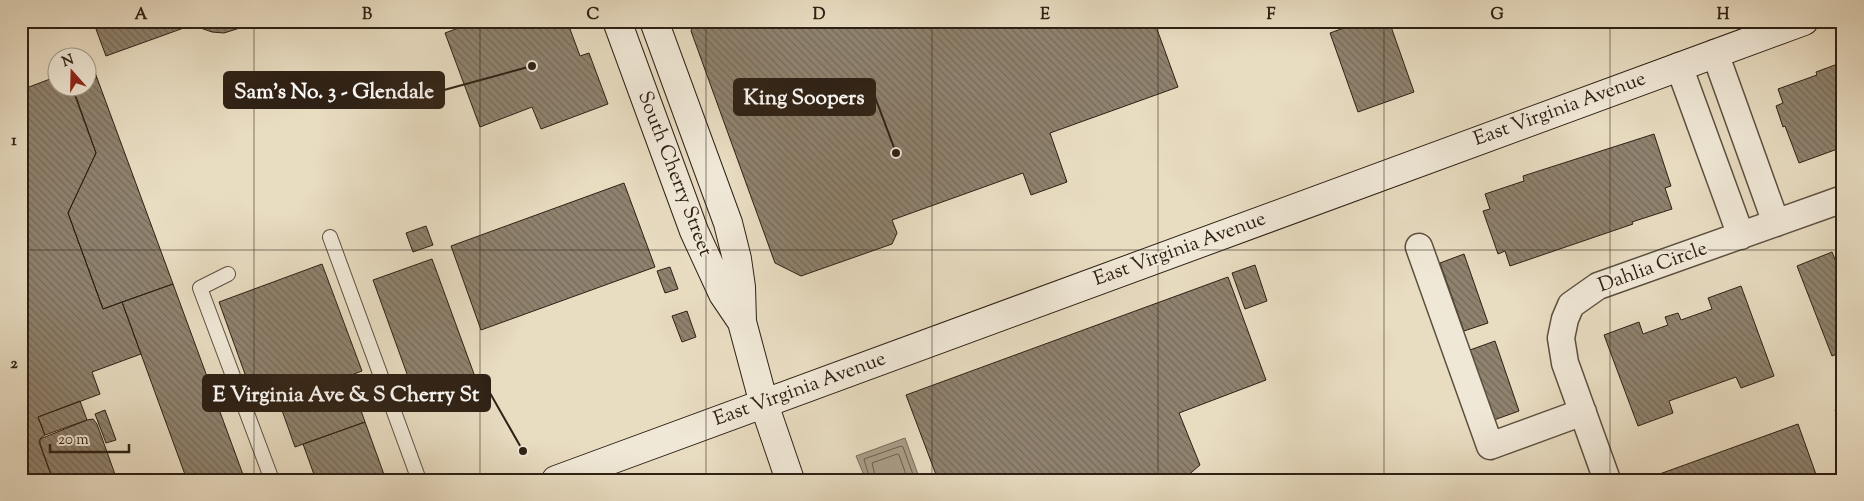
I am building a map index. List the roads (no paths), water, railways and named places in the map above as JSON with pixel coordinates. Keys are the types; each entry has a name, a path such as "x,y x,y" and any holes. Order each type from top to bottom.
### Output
{"street":[{"name":"South Cherry Street","path":"617,21 694,231 723,294 742,322"},
{"name":"South Cherry Street","path":"654,21 728,223 737,259 741,287 742,322 764,404 790,480"},
{"name":"East Virginia Avenue","path":"556,480 1804,21"},
{"path":"1715,54 1776,223"},
{"path":"1679,66 1741,236"},
{"name":"Dahlia Circle","path":"1607,480 1565,363 1561,338 1565,319 1571,306 1598,286 1843,199"},
{"path":"1419,247 1490,446 1582,412"}],"lane":[{"path":"330,237 419,480"},
{"path":"228,274 200,288 272,480"}],"water":[{"path":"905,438 920,480 866,480 856,456"}],"place":[{"name":"Sam's No. 3 - Glendale","path":"532,66"},
{"name":"King Soopers","path":"896,153"},
{"name":"E Virginia Ave & S Cherry St","path":"523,451"}]}
